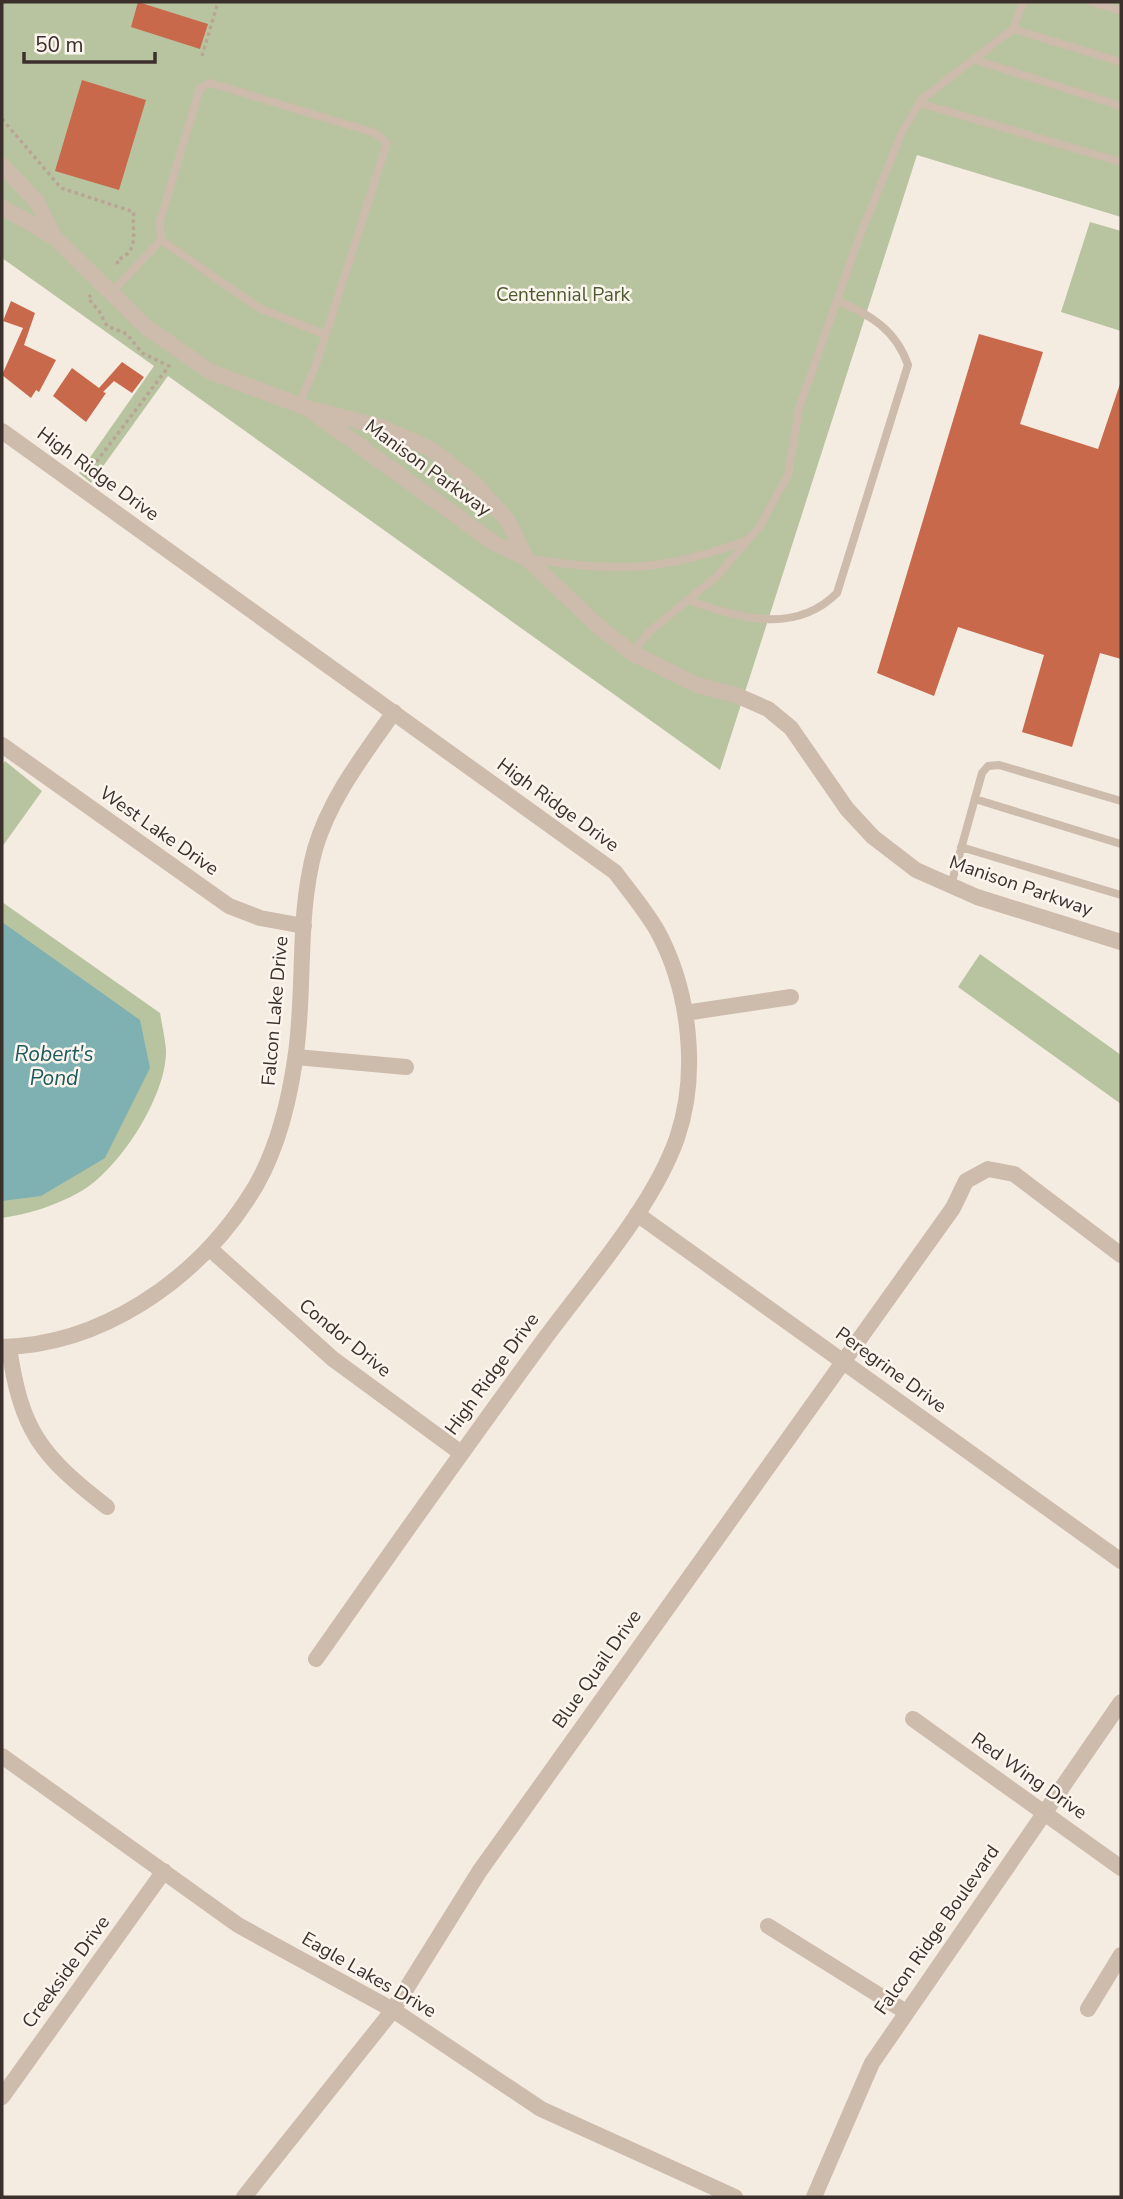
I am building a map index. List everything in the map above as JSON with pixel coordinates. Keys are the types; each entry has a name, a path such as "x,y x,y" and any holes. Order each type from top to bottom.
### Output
{"street":[{"name":"Manison Parkway","path":"2,165 37,202 54,237"},
{"name":"Manison Parkway","path":"2,207 54,237 147,328 189,359 249,388 303,407 381,427 431,449 475,484 508,522 526,558"},
{"name":"Manison Parkway","path":"303,407 494,543 526,558 598,626 632,653 697,685 736,695 768,709 791,728 847,809 873,837 916,870 977,897 1121,942"},
{"name":"High Ridge Drive","path":"2,431 615,872 658,933 674,971 685,1013 687,1093 678,1137 663,1171 637,1214 461,1453 316,1659"},
{"name":"Falcon Lake Drive","path":"6,1347 49,1341 93,1328 130,1310 162,1290 209,1248 248,1199 272,1152 286,1108 296,1058 308,879 331,807 394,712"},
{"name":"West Lake Drive","path":"2,745 229,906 260,918 304,926"},
{"path":"685,1013 791,997"},
{"path":"296,1058 405,1067"},
{"name":"Blue Quail Drive","path":"244,2197 393,2010 479,1872 715,1537 844,1363 953,1208 966,1181 988,1169 1014,1174 1036,1194 1121,1255"},
{"name":"Peregrine Drive","path":"637,1214 1121,1561"},
{"name":"Condor Drive","path":"209,1248 333,1359 461,1453"},
{"path":"6,1347 25,1419 41,1448 66,1475 107,1507"},
{"name":"Falcon Ridge Boulevard","path":"814,2197 872,2063 1121,1702"},
{"name":"Red Wing Drive","path":"913,1719 1121,1868"},
{"name":"Eagle Lakes Drive","path":"2,1756 238,1925 393,2010 541,2109 735,2197"},
{"name":"Creekside Drive","path":"2,2097 164,1871"},
{"path":"768,1926 906,2012"},
{"path":"1088,2009 1121,1955"}],"lane":[{"path":"632,653 649,632 717,576 760,526 788,475 799,408 902,132 919,103 1013,29 1023,2"},
{"path":"1091,2 1121,11"},
{"path":"1013,29 1121,62"},
{"path":"975,60 1121,106"},
{"path":"161,240 160,221 200,88 210,83 376,133 387,143 303,407"},
{"path":"919,103 1121,162"},
{"path":"107,288 161,240"},
{"path":"161,240 259,309 326,334"},
{"path":"687,600 741,618 772,620 796,617 824,606 837,593 908,365 902,349 889,330 864,311 837,301"},
{"path":"526,558 587,567 647,568 694,560 747,540"},
{"path":"951,885 982,774 988,766 999,765 1121,801"},
{"path":"975,799 1121,844"},
{"path":"961,847 1121,895"}],"path":[{"path":"202,56 218,2"},
{"path":"2,119 61,188 134,212 133,247 127,256 117,260 118,267 107,288 88,298 107,326 127,334 142,353 169,366 85,478"}],"green space":[{"name":"Centennial Park","path":"2,2 1121,2 1121,217 917,155 720,770 168,376 91,483 79,473 154,366 2,258"},
{"path":"1090,222 1121,231 1121,331 1061,312"},
{"path":"5,761 42,791 2,847 2,765"},
{"path":"2,902 160,1013 166,1050 164,1068 149,1110 124,1151 109,1168 93,1183 69,1198 41,1209 2,1218"},
{"path":"980,954 1121,1055 1121,1104 958,987"}],"water":[{"name":"Robert's Pond","path":"2,922 140,1020 150,1068 105,1158 41,1196 2,1201"}],"building":[{"path":"138,2 208,24 200,49 131,27"},
{"path":"82,80 146,100 119,190 55,171"},
{"path":"11,301 35,313 24,345 56,360 39,392 36,390 31,398 2,375 23,328 3,321"},
{"path":"979,334 1043,352 1020,424 1098,449 1121,381 1121,659 1100,653 1072,747 1022,732 1044,655 958,627 934,696 877,673"},
{"path":"122,362 144,377 132,393 114,381 103,392 106,393 86,422 53,396 72,368 99,388"}]}
